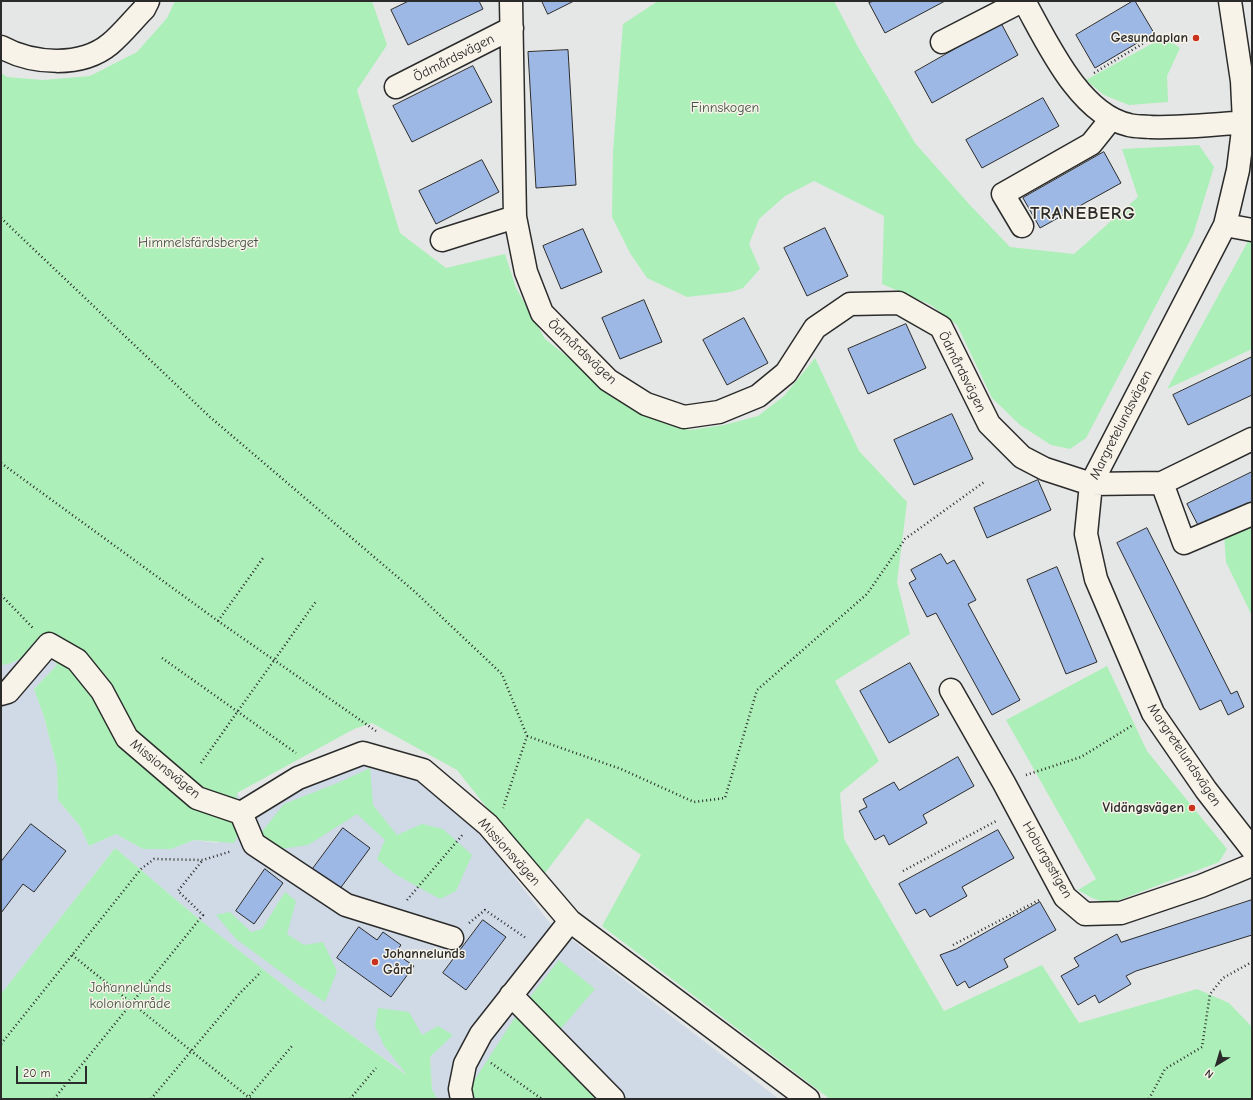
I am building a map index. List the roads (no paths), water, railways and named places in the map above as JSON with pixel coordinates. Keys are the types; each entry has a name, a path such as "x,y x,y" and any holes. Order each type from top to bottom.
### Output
{"street":[{"path":"1,47 13,53 53,61 86,58 110,45 144,8 148,1"},
{"name":"Ödmårdsvägen","path":"511,1 515,217 526,272 542,313 608,380 646,404 684,417 719,412 758,396 786,373 815,328 850,304 899,302 941,327 989,424 1022,457 1044,469 1091,484 1162,483"},
{"path":"942,42 1023,1 1060,66 1094,109 1111,119 1129,126 1171,128 1244,122"},
{"name":"Margretelundsvägen","path":"1230,1 1245,47 1242,81 1244,122 1238,170 1225,226 1192,286 1091,484 1086,534 1096,579 1153,713 1206,790 1252,849"},
{"name":"Ödmårdsvägen","path":"396,87 512,28"},
{"path":"1022,226 1003,194 1091,144 1111,119"},
{"path":"442,240 515,217"},
{"path":"1225,226 1252,230"},
{"path":"1252,439 1162,483 1184,543 1252,514"},
{"name":"Missionsvägen","path":"4,693 49,644 77,660 102,691 126,738 197,798 241,813 298,778 363,753 423,770 483,820 570,921 808,1099"},
{"name":"Hoburgsstigen","path":"951,690 1004,783 1060,889 1065,897 1085,914 1121,913 1201,886 1252,865"},
{"path":"241,813 254,844 346,905 452,938"},
{"path":"462,1099 460,1089 465,1064 481,1034 570,921"},
{"path":"511,995 613,1099"}],"place":[{"name":"Gesundaplan","path":"1196,38"},
{"name":"Vidängsvägen","path":"1192,808"},
{"name":"Johannelunds Gård","path":"375,962"}],"district":[{"name":"TRANEBERG","path":"1083,214"}],"park label":[{"name":"Finnskogen","path":"725,108"},
{"name":"Himmelsfärdsberget","path":"198,243"},
{"name":"Johannelunds koloniområde","path":"130,996"}]}
